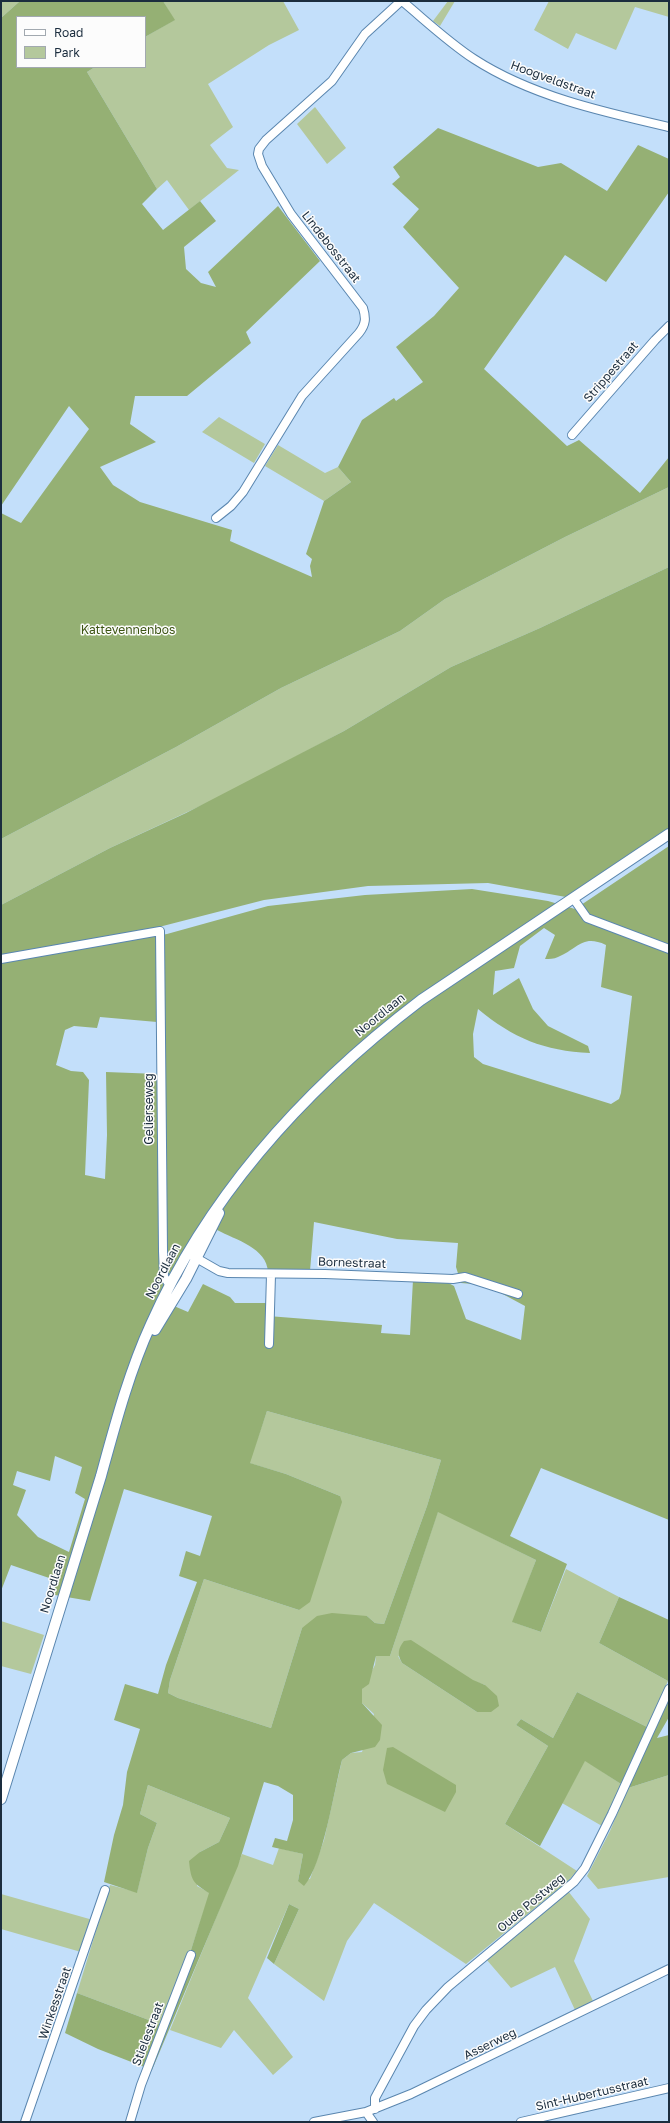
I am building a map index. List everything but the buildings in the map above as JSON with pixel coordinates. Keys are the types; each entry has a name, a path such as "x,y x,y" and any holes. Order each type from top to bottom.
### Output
{"main road":[{"name":"Noordlaan","path":"1,1799 101,1476 114,1427 143,1341 187,1253 220,1201 298,1108 362,1046 421,1000 669,834"},
{"name":"Noordlaan","path":"131,1377 158,1323 197,1258 233,1186"}],"street":[{"name":"Hoogveldstraat","path":"402,1 438,33 474,59 526,86 580,104 669,127"},
{"name":"Lindebosstraat","path":"216,518 231,506 243,492 302,396 359,333 364,326 366,318 363,308 291,214 262,166 258,154 259,149 266,140 332,81 365,34 402,1"},
{"name":"Strippestraat","path":"572,435 669,326"},
{"path":"572,898 587,918 669,949"},
{"name":"Gelierseweg","path":"1,959 160,931 163,1251 164,1277 170,1285"},
{"name":"Bornestraat","path":"187,1253 219,1271 228,1273 271,1275 325,1274 453,1279 465,1277 518,1294"},
{"path":"269,1344 271,1275"},
{"name":"Oude Postweg","path":"375,2108 375,2098 414,2026 426,2010 448,1987 574,1882 585,1868 612,1814 669,1689"},
{"name":"Winkesstraat","path":"25,2122 105,1890"},
{"name":"Stielestraat","path":"130,2122 141,2084 191,1955"},
{"name":"Asserweg","path":"314,2122 366,2112 411,2094 669,1969"},
{"name":"Sint-Hubertusstraat","path":"521,2122 669,2088"},
{"path":"366,2112 373,2122"}],"green space":[{"path":"1,1 20,1 1,18"},
{"name":"Kattevennenbos","path":"20,1 163,1 175,20 146,36 146,16 16,16 16,68 93,68 87,72 157,189 142,204 163,230 200,201 216,221 184,247 186,269 201,283 216,287 208,272 278,206 320,261 246,332 251,343 187,396 135,396 130,424 156,442 100,467 113,485 140,502 232,530 230,541 312,577 310,566 312,559 306,554 324,501 351,482 338,467 362,420 394,398 396,401 423,382 396,347 434,316 459,288 403,227 419,209 392,184 400,177 393,167 438,128 538,167 561,163 607,191 638,145 669,159 669,192 606,282 565,255 484,369 567,446 579,440 640,493 669,457 669,487 565,537 445,599 400,631 281,688 176,747 1,839 1,513 21,523 89,429 69,406 1,506 1,18"},
{"path":"163,1 283,1 299,30 269,45 208,84 233,127 210,145 227,168 239,170 189,210 167,180 157,189 87,72 93,68 146,68 146,36 174,20"},
{"path":"448,1 455,1 440,26 433,21"},
{"path":"549,1 669,1 669,17 635,7 616,50 576,33 568,49 534,30"},
{"path":"315,107 346,148 327,164 297,124"},
{"path":"219,417 265,444 254,463 202,432"},
{"path":"278,445 325,473 338,467 351,482 324,501 265,466"},
{"path":"669,487 669,567 540,628 451,667 344,731 226,794 110,848 1,905 1,839 176,747 281,688 400,631 445,599 565,537"},
{"path":"669,567 669,829 566,897 488,883 368,886 264,900 155,928 1,956 1,905 110,848 186,813 344,731 451,667 540,628"},
{"path":"669,846 669,1520 541,1468 510,1536 567,1564 541,1632 512,1622 536,1560 438,1512 390,1656 376,1656 369,1684 362,1689 362,1703 382,1725 380,1740 375,1747 351,1753 342,1760 322,1845 311,1876 304,1886 298,1881 303,1854 272,1847 275,1838 287,1841 293,1820 293,1795 278,1786 264,1782 238,1866 152,2070 98,2049 65,2033 77,1993 162,2025 191,1950 209,1893 199,1887 194,1881 189,1861 200,1852 219,1842 230,1818 148,1785 140,1814 157,1823 148,1848 137,1893 104,1882 114,1835 123,1805 127,1772 140,1729 114,1720 125,1684 158,1694 166,1665 197,1582 179,1576 186,1551 200,1556 212,1516 124,1489 90,1601 55,1595 55,1580 11,1565 1,1591 1,962 167,934 268,906 365,895 472,889 548,901 575,909","holes":["544,928 555,935 545,959 556,958 586,942 598,942 606,945 601,987 632,996 621,1093 619,1099 611,1104 483,1064 474,1057 473,1034 478,1009 504,1028 530,1041 558,1049 590,1053 588,1046 548,1026 533,1009 519,978 493,995 495,971 514,968 520,946","100,1017 157,1022 158,1074 106,1072 107,1135 105,1179 85,1175 89,1080 83,1072 71,1071 56,1065 65,1030 74,1026 97,1028","314,1222 397,1239 458,1243 456,1267 461,1283 486,1285 525,1306 521,1340 466,1319 454,1286 441,1279 413,1280 410,1335 381,1333 382,1325 268,1316 269,1303 235,1303 230,1297 203,1284 188,1312 174,1306 217,1230 241,1241 256,1251 262,1257 268,1272 310,1271","267,1411 441,1460 427,1506 384,1624 375,1623 367,1616 332,1613 317,1616 302,1628 271,1728 178,1698 168,1693 170,1680 204,1579 299,1610 310,1602 342,1502 340,1496 286,1474 250,1463","55,1456 82,1467 75,1493 85,1499 69,1552 38,1537 17,1515 26,1490 13,1485 17,1471 50,1481"]},
{"path":"267,1411 441,1460 427,1506 384,1624 375,1623 367,1616 302,1628 271,1728 178,1698 168,1693 170,1680 204,1579 299,1610 340,1496 286,1474 249,1463"},
{"path":"438,1511 536,1560 513,1622 541,1632 566,1569 619,1597 599,1643 668,1681 647,1727 577,1692 553,1738 521,1719 516,1725 548,1746 505,1824 577,1871 567,1882 466,1964 374,1903 347,1941 324,2001 274,1964 299,1909 289,1904 248,1998 293,2057 273,2075 234,2030 221,2048 170,2030 242,1854 273,1865 279,1848 303,1854 298,1881 310,1879 324,1840 342,1760 351,1753 362,1752 374,1714 362,1703 362,1689 375,1665 376,1656 390,1656","holes":["398,1656 485,1685 477,1712 402,1663"]},
{"path":"619,1597 669,1620 668,1681 599,1643"},
{"path":"1,1621 44,1635 31,1674 1,1666"},
{"path":"411,1640 473,1680 485,1685 497,1696 499,1706 491,1712 477,1712 402,1663 399,1657 399,1649 404,1641"},
{"path":"577,1692 647,1727 621,1784 585,1761 540,1846 505,1824 548,1746 516,1725 521,1719 553,1738"},
{"path":"669,1698 669,1717 657,1738 669,1735 669,1775 628,1788"},
{"path":"393,1747 456,1785 456,1792 445,1812 387,1784 383,1770 387,1748"},
{"path":"585,1760 621,1784 602,1826 562,1803"},
{"path":"669,1775 669,1877 598,1889 587,1876 610,1831 628,1788"},
{"path":"148,1785 230,1818 219,1842 200,1852 197,1886 210,1893 191,1950 162,2025 77,1993 110,1885 137,1892 148,1848 157,1823 140,1814"},
{"path":"568,1891 590,1919 574,1961 593,2001 575,2010 555,1967 511,1988 486,1959"},
{"path":"1,1894 93,1920 81,1952 1,1929"},
{"path":"289,1904 299,1909 274,1964 267,1958"}]}
